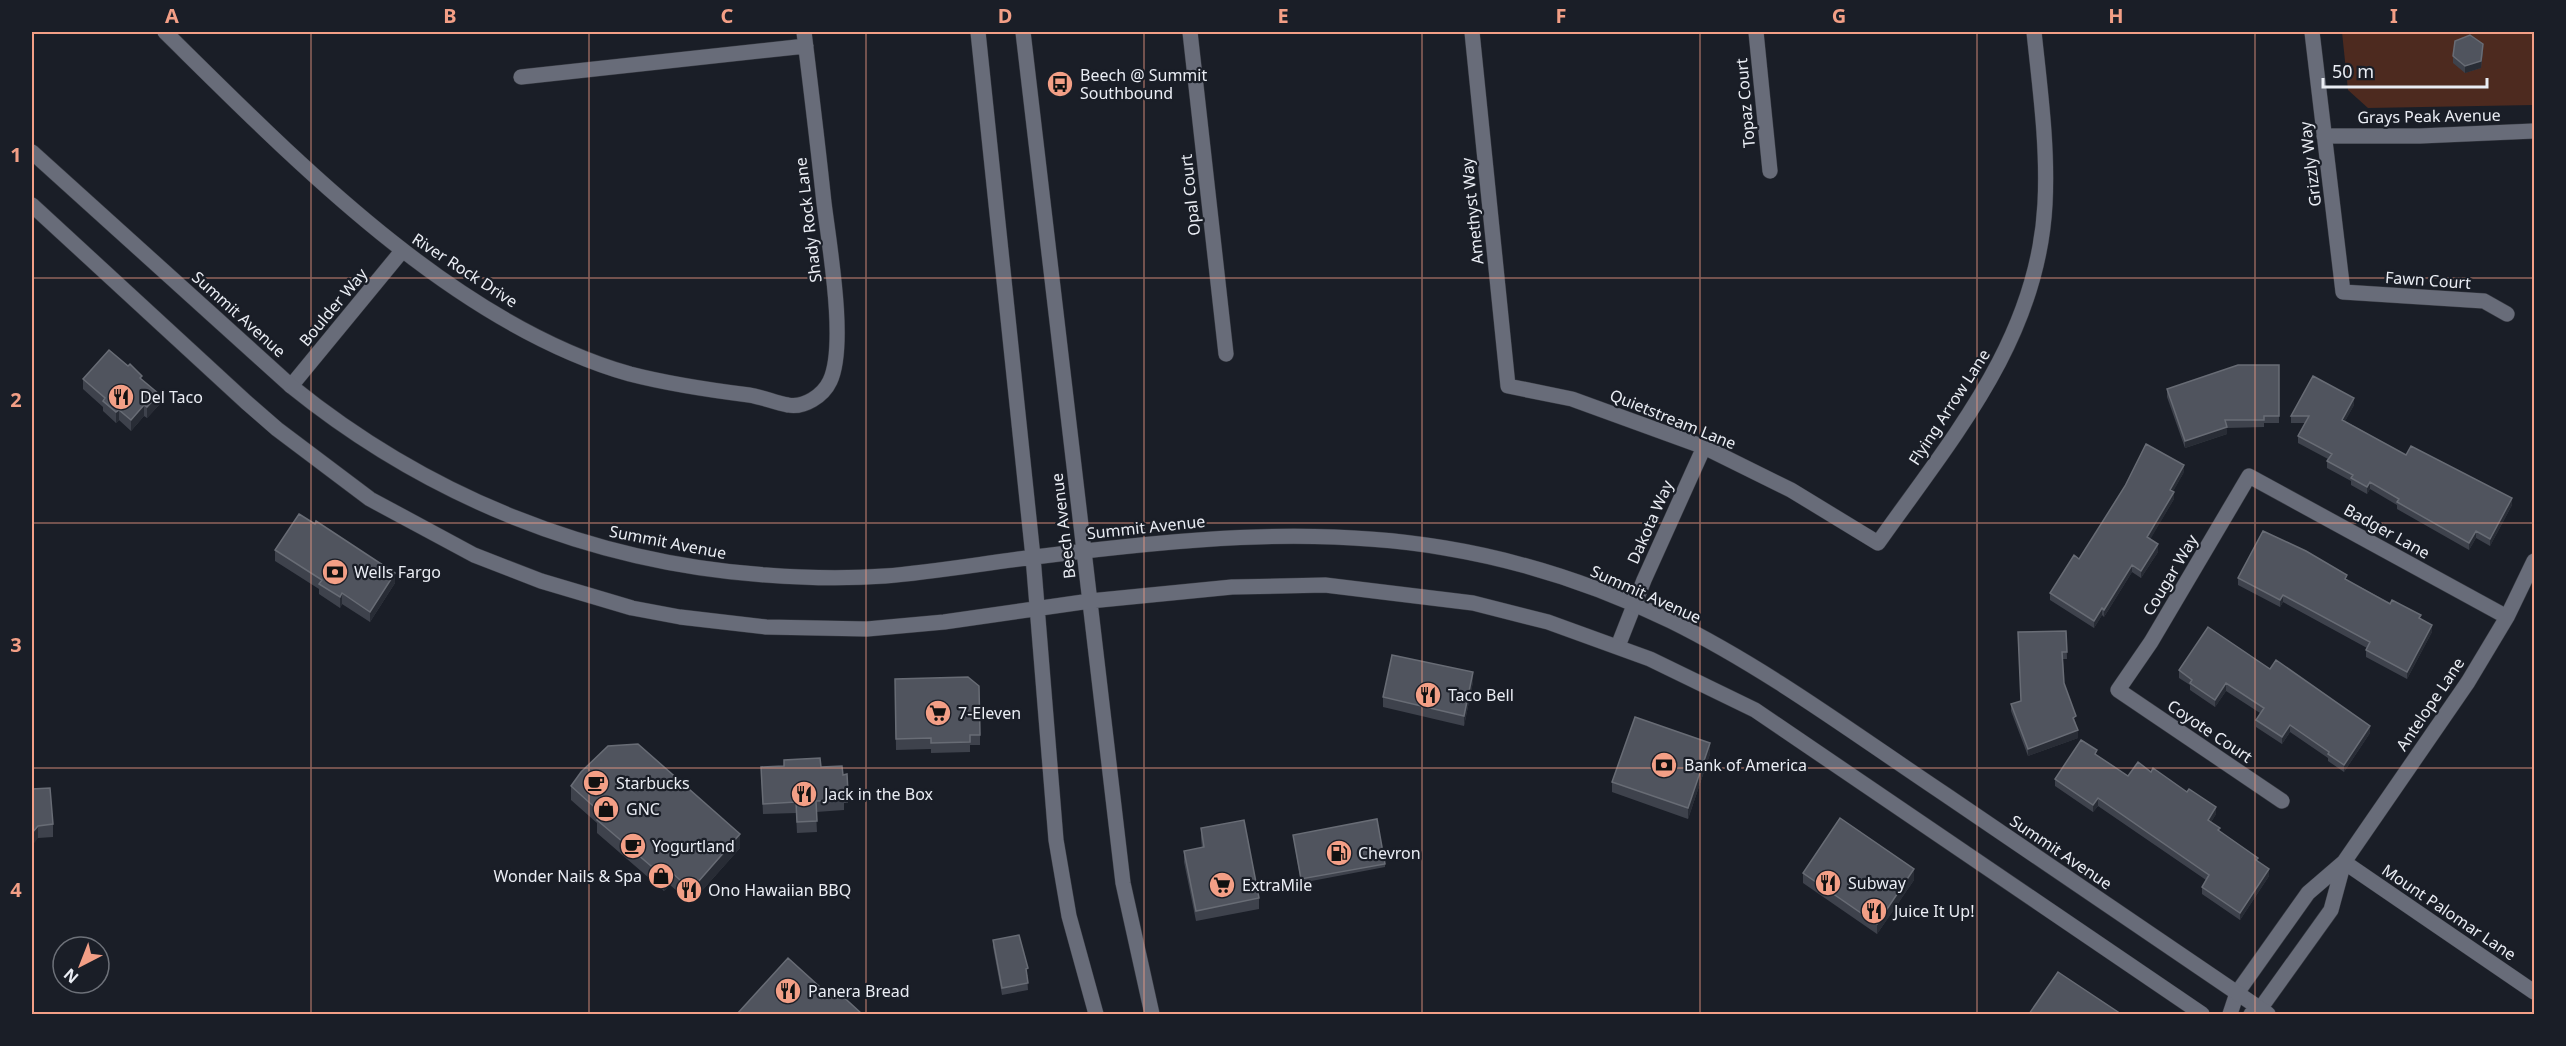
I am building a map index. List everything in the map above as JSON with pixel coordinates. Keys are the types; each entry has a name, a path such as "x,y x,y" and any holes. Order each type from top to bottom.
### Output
{"street":[{"name":"River Rock Drive","path":"165,32 266,131 402,251 477,303 544,340 629,374 704,390 763,397 790,406 815,400"},
{"name":"Beech Avenue","path":"978,32 1033,557 1056,840 1069,916 1096,1014"},
{"name":"Beech Avenue","path":"1023,32 1123,883 1152,1014"},
{"name":"Opal Court","path":"1190,32 1226,354"},
{"name":"Amethyst Way","path":"1472,32 1508,386"},
{"name":"Topaz Court","path":"1756,32 1770,171"},
{"name":"Flying Arrow Lane","path":"1878,543 1982,395 2022,317 2033,280 2045,206 2046,148 2034,32"},
{"name":"Grizzly Way","path":"2312,32 2343,292"},
{"path":"521,77 805,39"},
{"name":"Shady Rock Lane","path":"805,39 835,294 836,354 830,381 815,400"},
{"name":"Grays Peak Avenue","path":"2324,136 2420,136 2535,131"},
{"name":"Summit Avenue","path":"32,152 291,386 324,412 404,464 466,498 534,526 577,541 624,553 719,572 816,578 882,576 1085,551 1245,536 1331,535 1444,548 1536,568 1672,622 1777,681 2238,993 2260,1013"},
{"path":"32,205 277,429 370,499 485,559 541,581 632,608 680,617 766,627 867,629 944,622 1090,601 1232,587 1325,585 1473,603 1548,622 1650,659 1755,710 2202,1014"},
{"name":"Boulder Way","path":"291,386 402,251"},
{"name":"Fawn Court","path":"2343,292 2484,302 2507,314"},
{"name":"Quietstream Lane","path":"1508,386 1572,399 1704,447 1791,490 1878,543"},
{"name":"Dakota Way","path":"1617,646 1704,447"},
{"name":"Badger Lane","path":"2249,476 2507,617"},
{"name":"Cougar Way","path":"2118,690 2151,642 2249,476"},
{"name":"Antelope Lane","path":"2230,1014 2238,993 2308,893 2344,862 2468,682 2507,617 2535,561"},
{"name":"Coyote Court","path":"2118,690 2282,801"},
{"name":"Antelope Lane","path":"2260,1013 2331,910 2344,862"},
{"name":"Mount Palomar Lane","path":"2344,862 2535,993"}],"shaded area":[{"path":"2342,32 2534,32 2534,105 2368,108 2348,90"}],"building":[{"path":"2470,35 2483,44 2481,61 2465,66 2453,56 2455,41"},
{"name":"Del Taco","path":"109,350 128,366 130,364 142,376 140,378 159,394 147,407 144,405 131,420 119,410 116,412 103,401 105,398 83,379"},
{"path":"2238,365 2279,365 2279,416 2264,416 2264,420 2225,420 2227,427 2185,441 2167,389"},
{"path":"2313,376 2354,398 2342,420 2406,455 2411,446 2512,498 2490,539 2476,531 2469,543 2397,502 2399,499 2370,482 2367,487 2351,478 2353,475 2327,461 2332,454 2298,436 2309,416 2291,416"},
{"path":"2146,444 2184,465 2170,490 2174,492 2147,537 2158,544 2141,571 2132,565 2104,610 2102,608 2094,621 2050,593 2074,555 2079,559 2125,486"},
{"name":"Wells Fargo","path":"299,514 315,524 316,521 395,573 370,612 342,593 340,597 319,584 322,580 275,550"},
{"path":"2263,531 2306,551 2347,575 2345,579 2390,604 2392,600 2421,615 2419,618 2432,625 2407,672 2366,650 2370,642 2283,595 2280,600 2238,578"},
{"path":"2208,627 2270,669 2276,660 2370,726 2344,765 2290,725 2282,737 2256,720 2264,708 2226,683 2215,700 2190,683 2192,680 2179,670"},
{"path":"2066,631 2067,652 2062,652 2064,683 2076,716 2073,718 2078,730 2028,749 2011,704 2021,701 2018,632"},
{"name":"Taco Bell","path":"1392,655 1473,672 1464,716 1383,697"},
{"name":"7-Eleven","path":"968,677 979,686 980,735 970,735 970,742 931,743 931,738 896,739 895,679"},
{"name":"Bank of America","path":"1635,717 1710,743 1688,808 1612,782"},
{"path":"2081,740 2097,750 2095,754 2128,776 2138,762 2151,772 2153,768 2187,792 2189,789 2216,807 2208,820 2269,869 2240,913 2202,887 2209,875 2098,798 2093,805 2055,779"},
{"path":"638,744 740,834 691,890 670,871 664,877 597,820 602,814 571,786 581,772 608,746"},
{"name":"Jack in the Box","path":"820,758 821,767 842,766 843,775 847,774 848,792 844,793 844,800 816,801 817,821 797,822 796,802 763,804 761,767 784,766 784,760"},
{"path":"50,788 53,824 38,826 32,833 32,789"},
{"path":"1840,818 1914,869 1877,924 1803,873"},
{"name":"Chevron","path":"1377,819 1385,864 1301,879 1293,835"},
{"name":"ExtraMile","path":"1244,820 1259,898 1196,911 1184,851 1204,847 1201,828"},
{"path":"1019,935 1028,968 1026,969 1028,983 1002,988 993,940"},
{"path":"788,958 831,997 837,991 862,1014 737,1014"},
{"path":"2058,972 2121,1014 2029,1014"}],"place":[{"name":"Beech @ Summit Southbound","path":"1060,84"},
{"name":"Del Taco","path":"121,397"},
{"name":"Wells Fargo","path":"335,572"},
{"name":"Taco Bell","path":"1428,695"},
{"name":"7-Eleven","path":"938,713"},
{"name":"Bank of America","path":"1664,765"},
{"name":"Starbucks","path":"596,783"},
{"name":"Jack in the Box","path":"804,794"},
{"name":"GNC","path":"606,809"},
{"name":"Yogurtland","path":"633,846"},
{"name":"Chevron","path":"1339,853"},
{"name":"Wonder Nails & Spa","path":"661,876"},
{"name":"Subway","path":"1828,883"},
{"name":"ExtraMile","path":"1222,885"},
{"name":"Ono Hawaiian BBQ","path":"689,890"},
{"name":"Juice It Up!","path":"1874,911"},
{"name":"Panera Bread","path":"788,991"}]}
